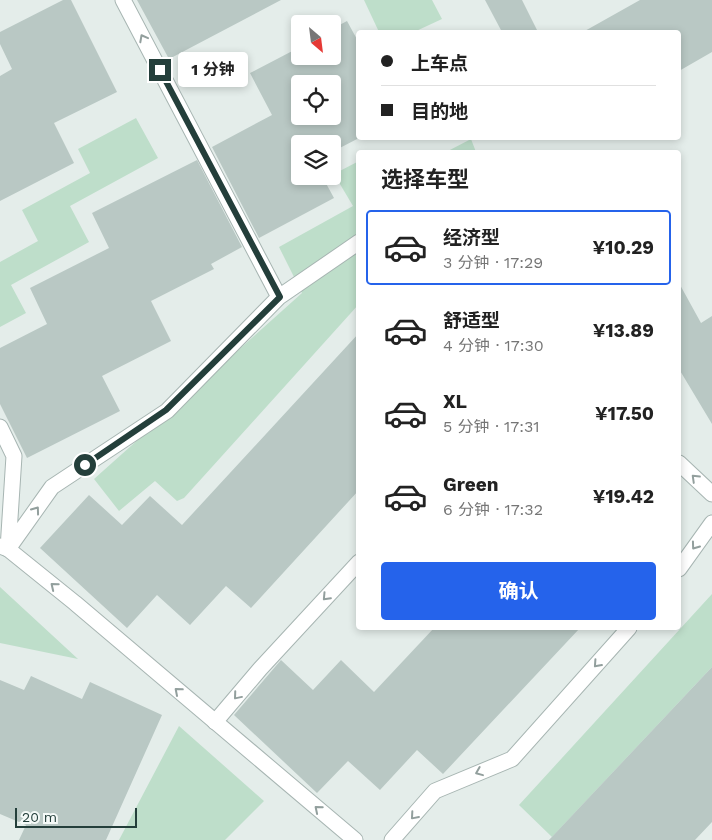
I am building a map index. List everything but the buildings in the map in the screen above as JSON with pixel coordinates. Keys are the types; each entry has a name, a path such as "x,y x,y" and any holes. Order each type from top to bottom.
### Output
{"street":[{"path":"123,0 280,297"},
{"path":"4,548 52,487 166,410 280,297 356,244"},
{"path":"0,427 14,456 4,548"},
{"path":"681,464 712,494"},
{"path":"681,566 712,523"},
{"path":"4,548 75,603 355,840"},
{"path":"215,722 260,669 356,565"},
{"path":"392,840 435,791 512,759 627,630"}],"green space":[{"path":"364,0 432,0 442,19 418,30 378,30"},
{"path":"136,118 158,158 70,206 89,242 11,285 26,313 0,327 0,262 38,241 22,210 90,173 78,149"},
{"path":"471,140 475,150 450,150"},
{"path":"356,163 356,307 184,498 177,501 155,481 119,511 94,479 302,293 279,247 353,206 341,185 341,170"},
{"path":"0,587 78,659 0,643"},
{"path":"712,594 712,667 552,837 519,805"},
{"path":"179,726 264,801 225,840 119,840"}],"route":[{"path":"85,465 166,410 280,297 160,70"}]}
